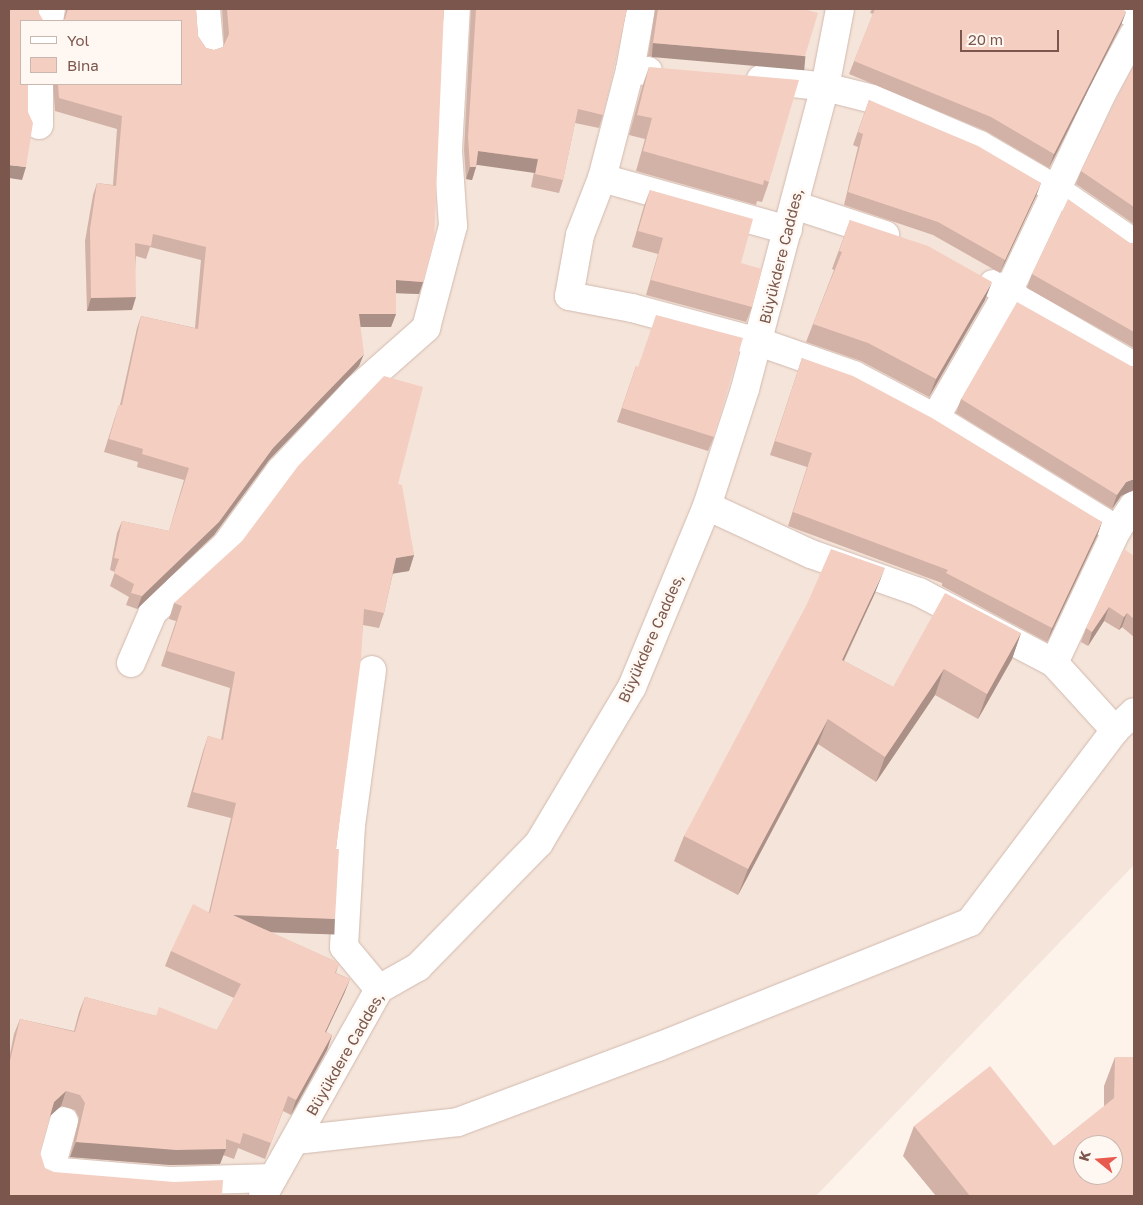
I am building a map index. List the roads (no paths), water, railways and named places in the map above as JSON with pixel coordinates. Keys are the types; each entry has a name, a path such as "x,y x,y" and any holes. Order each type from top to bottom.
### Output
{"street":[{"path":"206,9 209,47"},
{"path":"131,663 153,612 226,545 280,471 356,390 426,328 453,226 448,150 456,9"},
{"path":"641,9 630,70 602,178 580,235 569,296 632,308 759,342 854,376 935,418 1117,530"},
{"name":"Büyükdere Caddes,","path":"268,1187 379,989 418,967 539,843 632,687 707,506 759,342 825,86 840,9"},
{"path":"1124,9 1134,14"},
{"path":"935,418 1008,292 1101,94 1134,34"},
{"path":"630,70 677,73"},
{"path":"732,77 825,86 873,98 980,145 1057,190 1134,243"},
{"path":"39,85 39,125"},
{"path":"602,178 910,244"},
{"path":"968,271 1008,292 1134,366"},
{"path":"1054,662 1117,530 1134,505"},
{"path":"296,1140 458,1122 658,1047 970,922 1125,721 1054,662 919,592 812,554 707,506"},
{"path":"372,670 351,825 344,947 379,989"},
{"path":"64,1121 50,1171 268,1187"}]}
